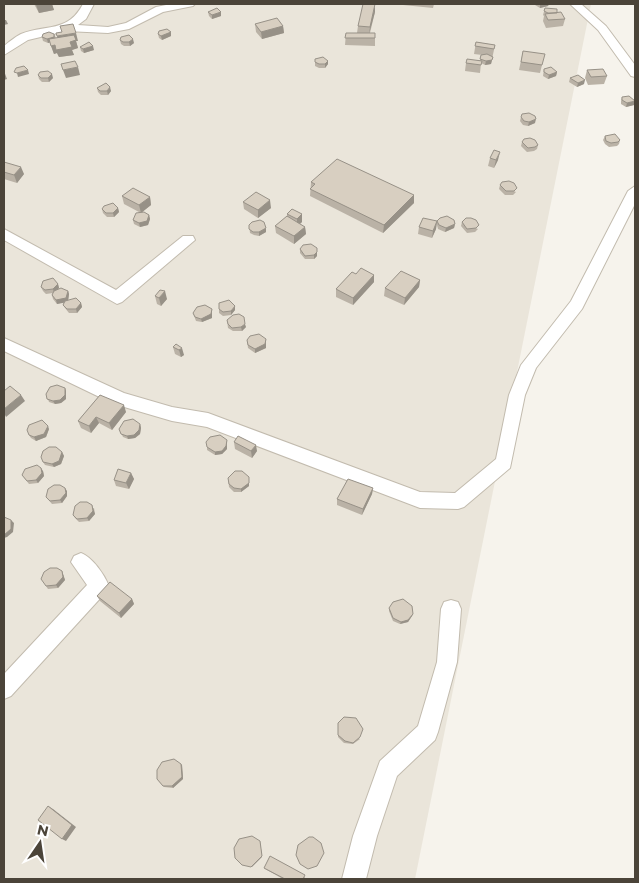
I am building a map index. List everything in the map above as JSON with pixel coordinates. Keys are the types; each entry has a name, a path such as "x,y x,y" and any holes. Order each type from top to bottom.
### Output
{"street":[{"path":"66,28 82,17 88,4"},
{"path":"4,51 24,37 66,28 108,30 129,26 160,9 189,4"},
{"path":"575,4 602,28 635,73"},
{"path":"4,344 120,399 172,414 208,420 420,500 458,501 504,462 517,395 529,365 576,305 635,191"},
{"path":"4,234 117,298 188,240"},
{"path":"4,689 99,586 81,562"},
{"path":"354,879 365,836 388,769 427,732 447,662 451,609"}],"shaded area":[{"path":"4,4 591,4 415,879 4,879"}],"building":[{"path":"363,4 375,4 370,27 358,26"},
{"path":"217,8 221,12 212,15 208,12"},
{"path":"545,8 557,9 557,13 548,13 544,11"},
{"path":"561,12 565,19 548,20 545,14"},
{"path":"277,18 283,26 261,32 255,24"},
{"path":"73,24 76,33 57,36 56,33 62,32 60,26"},
{"path":"167,29 171,32 161,36 158,34 159,31"},
{"path":"49,32 54,34 54,37 47,39 42,37 43,34"},
{"path":"346,33 375,33 375,38 345,38"},
{"path":"74,35 76,40 70,42 72,47 56,50 55,45 51,46 49,39"},
{"path":"129,35 133,39 129,42 120,40 121,37"},
{"path":"89,42 93,46 83,49 80,47"},
{"path":"476,42 495,45 494,49 475,46"},
{"path":"523,51 545,54 542,65 521,62"},
{"path":"487,54 493,57 492,60 480,59 481,55"},
{"path":"323,57 328,61 325,64 315,62 315,59"},
{"path":"467,59 482,61 481,65 466,63"},
{"path":"75,61 78,67 63,70 61,64"},
{"path":"24,66 28,70 14,72 16,68"},
{"path":"551,67 557,72 549,75 544,72 544,69"},
{"path":"603,69 607,76 591,77 587,70"},
{"path":"48,71 52,74 48,78 41,78 38,75 40,72"},
{"path":"578,75 585,80 578,83 570,78"},
{"path":"106,83 110,87 107,91 100,91 97,88"},
{"path":"629,96 635,101 627,103 622,100 622,97"},
{"path":"529,113 535,116 536,119 529,122 524,121 521,117 522,114"},
{"path":"615,134 620,140 618,142 611,143 606,141 605,136"},
{"path":"530,138 535,140 538,145 528,148 522,142 524,139"},
{"path":"494,150 500,152 496,160 490,158"},
{"path":"337,159 414,195 384,225 310,189 315,184 311,182"},
{"path":"4,162 21,167 14,175 4,172"},
{"path":"509,181 514,183 517,188 514,191 506,191 500,185 502,182"},
{"path":"133,188 150,197 139,205 122,196"},
{"path":"256,192 270,200 258,210 243,202"},
{"path":"113,203 118,208 113,213 106,213 102,209 104,206"},
{"path":"292,209 302,214 297,219 287,214"},
{"path":"144,212 149,215 147,221 139,223 133,220 136,213"},
{"path":"287,216 305,227 294,236 275,226"},
{"path":"447,216 454,220 455,224 446,228 439,225 437,221"},
{"path":"423,218 437,221 433,231 419,227"},
{"path":"466,218 476,220 479,225 476,228 467,229 462,222"},
{"path":"260,220 264,222 266,228 259,232 253,232 249,229 249,225 252,222"},
{"path":"311,244 317,248 317,252 314,255 305,256 300,249 303,245"},
{"path":"361,268 374,275 353,298 336,289 352,272 356,274"},
{"path":"401,271 420,280 405,298 385,288"},
{"path":"53,278 58,284 53,289 45,290 41,287 43,281"},
{"path":"61,288 68,291 66,298 56,300 52,295 54,291"},
{"path":"160,290 165,291 159,298 155,296"},
{"path":"76,298 81,303 76,309 67,309 63,305 65,301"},
{"path":"229,300 235,306 231,311 223,312 219,309 219,303"},
{"path":"205,305 212,309 211,314 201,319 195,317 193,313 197,307"},
{"path":"239,314 244,317 245,324 241,327 232,328 227,320 233,315"},
{"path":"259,334 266,339 265,344 255,349 248,345 247,340 250,336"},
{"path":"176,344 182,348 179,350 173,347"},
{"path":"57,385 65,388 65,395 60,400 53,401 47,399 46,394 50,387"},
{"path":"10,386 21,395 4,409 4,391"},
{"path":"100,395 124,405 109,423 96,417 89,426 78,421"},
{"path":"133,419 140,424 139,430 134,435 127,436 121,434 119,429 124,421"},
{"path":"42,420 48,426 44,434 34,437 29,435 27,430 29,425"},
{"path":"220,435 227,440 226,446 222,451 215,452 207,447 206,442 210,437"},
{"path":"238,436 256,445 251,451 234,442"},
{"path":"49,447 56,447 62,452 59,461 52,464 43,462 41,457 43,451"},
{"path":"37,465 41,468 42,473 36,480 27,481 22,475 25,469"},
{"path":"118,469 131,473 126,483 114,480"},
{"path":"235,471 242,471 249,477 249,483 241,489 234,488 229,484 228,478"},
{"path":"348,479 373,488 363,509 337,499"},
{"path":"54,485 60,485 65,488 66,493 60,500 50,501 46,497 48,489"},
{"path":"80,502 87,502 92,505 93,511 87,518 77,519 73,515 75,506"},
{"path":"4,517 11,520 11,529 4,535"},
{"path":"50,568 57,568 62,571 63,577 56,585 46,586 41,579 44,572"},
{"path":"110,582 132,599 119,613 97,596"},
{"path":"403,599 412,606 413,614 408,620 401,622 393,618 389,608 393,602"},
{"path":"344,717 356,718 363,729 360,737 353,743 345,741 338,735 338,723"},
{"path":"174,759 181,764 182,777 172,786 163,786 157,779 157,770 162,762"},
{"path":"48,806 72,825 62,839 38,820"},
{"path":"252,836 260,841 262,856 251,867 242,865 235,858 234,848 239,839"},
{"path":"309,837 313,837 321,843 324,853 317,866 308,869 300,864 296,855 298,845"},
{"path":"270,856 305,875 303,879 285,879 264,868"}]}
